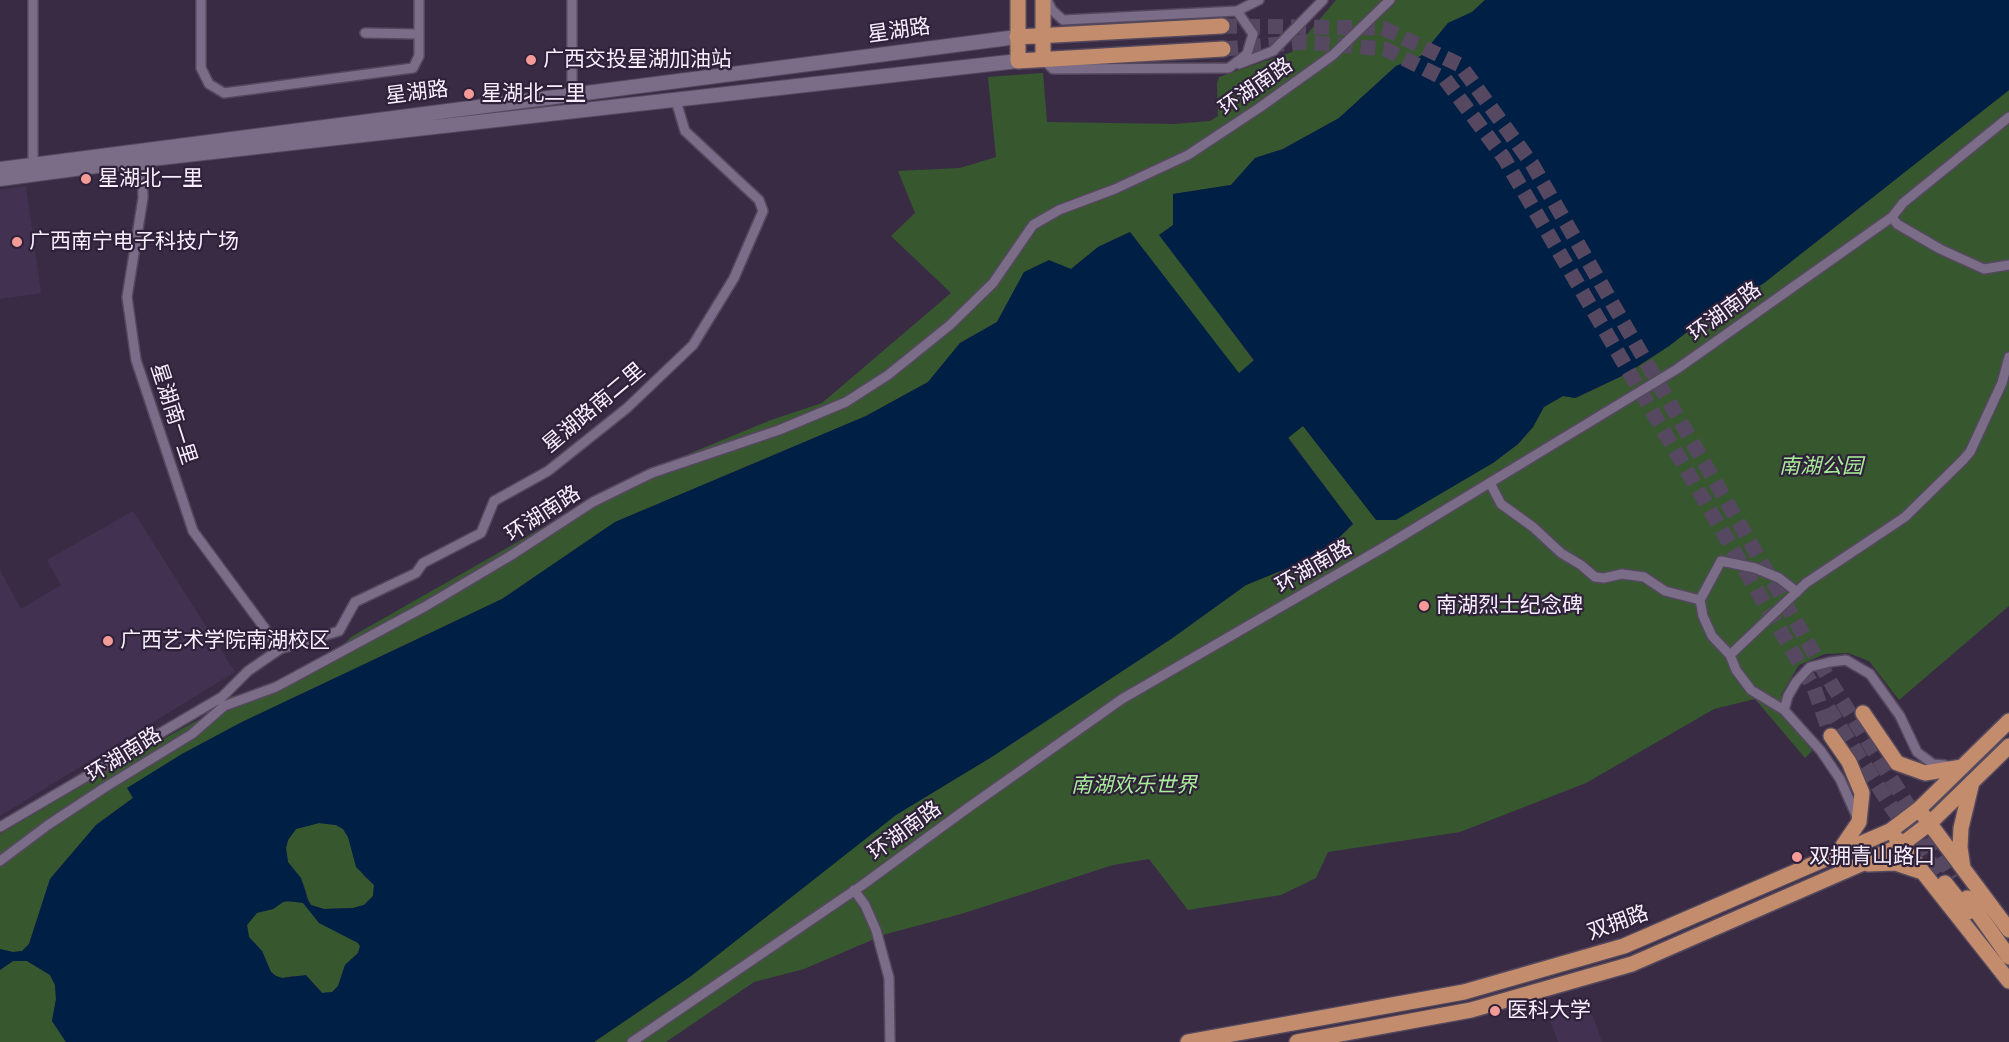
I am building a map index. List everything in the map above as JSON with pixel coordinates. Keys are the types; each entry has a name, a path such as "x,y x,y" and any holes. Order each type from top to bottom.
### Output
{"main road":[{"path":"1018,0 1018,61 1223,49"},
{"path":"1043,59 1045,0"},
{"path":"1017,37 1222,26"},
{"name":"星湖路","path":"0,169 1017,37"},
{"name":"星湖路","path":"0,179 142,160 1018,61"},
{"path":"1863,713 1897,764 1925,773 1962,767"},
{"name":"双拥路","path":"1188,1042 1464,992 1624,946 1890,831 1918,809 2009,721"},
{"path":"1831,736 1849,762 1862,793 1859,822 1837,854"},
{"name":"双拥路","path":"1297,1042 1471,1010 1632,964 1901,845 1930,823 2009,746"},
{"path":"1972,782 1961,828 1954,877 2009,957"},
{"path":"1918,809 1930,823 1954,877 2009,967"},
{"path":"1890,831 2009,981"},
{"path":"1859,865 1895,863 1922,872"},
{"path":"1954,877 2009,930"}],"street":[{"path":"33,0 33,164"},
{"path":"201,0 201,68 209,84 224,93 412,68 419,56 419,0"},
{"path":"572,0 572,94"},
{"path":"1045,0 1063,20 1237,11 1259,0"},
{"path":"1043,59 1053,69 1229,68 1273,51 1323,0"},
{"name":"环湖南路","path":"0,861 48,825 192,734 224,706 276,687 426,606 510,556 593,502 652,473 779,430 846,402 888,375 957,318 993,283 1033,225 1059,210 1116,189 1188,155 1333,55 1390,0"},
{"path":"1229,68 1247,54 1253,34 1237,11"},
{"path":"364,33 419,34"},
{"name":"星湖路南二里","path":"0,827 222,697 248,671 280,649 339,631 355,602 416,573 423,563 481,533 494,501 548,471 627,408 693,345 734,278 763,211 759,200 685,130 676,101"},
{"name":"环湖南路","path":"632,1042 854,890 1122,699 1490,483 1677,369 1892,217 1911,196 2009,117"},
{"name":"星湖南一里","path":"142,160 143,198 127,297 136,360 193,531 280,649"},
{"path":"1892,217 1897,224 1940,249 1984,268 2009,265"},
{"path":"1730,655 1806,583 1905,517 1970,452 2002,383 2009,357"},
{"path":"1490,483 1501,504 1533,526 1561,553 1595,577 1604,578 1622,574 1644,577 1665,591 1700,600"},
{"path":"1797,592 1779,578 1755,568 1720,561 1700,600 1703,616 1712,636 1730,655 1736,670 1751,690 1784,710 1821,750 1840,779 1859,822"},
{"path":"1784,710 1788,696 1796,682 1810,667 1846,660 1870,674 1900,716 1917,752 1933,764 1962,767"},
{"path":"854,890 866,905 876,930 889,978 890,1042"}],"shaded area":[{"name":"广西南宁电子科技广场","path":"26,186 41,293 0,299 0,190"},
{"name":"广西艺术学院南湖校区","path":"133,511 235,672 0,816 0,570 21,609 61,585 47,560"},
{"path":"1589,1005 1602,1042 1558,1042 1549,1018"}],"green space":[{"path":"1336,0 1485,0 1472,12 1448,23 1421,56 1396,66 1339,118 1283,149 1255,158 1231,185 1173,194 1173,225 1160,235 1254,361 1239,374 1130,232 1098,247 1071,269 1024,272 997,322 960,343 928,382 866,416 615,522 502,599 242,722 182,754 128,788 133,798 96,825 50,879 29,944 22,951 13,952 0,949 0,834 200,719 224,699 275,684 335,653 351,637 591,500 657,467 771,420 822,403 951,293 891,236 915,213 898,171 960,168 996,157 988,77 1043,73 1047,122 1174,124 1210,121 1218,116 1217,84 1219,77 1292,52"},
{"name":"南湖公园","path":"2009,90 2009,606 1899,700 1869,661 1848,653 1825,654 1799,665 1781,695 1812,751 1805,758 1755,699 1714,709 1586,783 1460,832 1328,852 1316,878 1281,895 1188,910 1149,859 1113,865 961,914 886,934 804,969 754,982 666,1042 594,1042 691,976 895,815 990,758 1171,639 1246,585 1322,554 1353,524 1288,437 1303,426 1376,519 1493,463 1518,444 1533,427 1543,407 1563,396 1576,398 1626,374 1669,346 1699,322 1764,283"},
{"path":"319,823 336,825 343,829 348,837 363,875 374,885 373,896 364,905 353,908 324,909 311,905 308,900 304,885 288,862 286,848 288,840 296,829"},
{"path":"283,902 303,903 330,928 360,946 358,953 345,965 338,986 333,992 322,993 318,988 294,976 282,978 276,976 271,972 262,951 249,937 247,925 257,912 273,909"},
{"path":"13,961 27,961 50,975 55,985 56,999 52,1021 66,1042 0,1042 0,970"}],"water":[{"path":"1485,0 2009,0 2009,90 1764,283 1700,322 1669,346 1626,374 1575,398 1563,396 1544,407 1533,427 1518,444 1493,463 1396,520 1376,520 1303,426 1288,438 1353,524 1322,554 1246,585 1171,639 990,758 896,815 691,976 594,1042 66,1042 52,1021 56,999 55,985 50,975 27,961 13,961 0,970 0,949 13,952 22,951 29,944 50,879 96,825 133,798 127,788 182,754 242,722 502,599 615,522 866,416 928,382 960,343 997,322 1024,272 1049,260 1071,269 1098,247 1130,232 1239,373 1254,360 1159,235 1173,225 1173,194 1231,185 1255,158 1283,149 1339,118 1396,66 1421,56 1448,23 1472,12","holes":["319,823 336,825 343,829 348,837 356,867 374,885 373,896 364,905 353,908 324,909 311,905 308,900 301,878 288,862 286,848 288,840 296,829","287,901 303,903 319,923 360,946 358,953 345,965 338,986 332,992 322,993 306,975 282,978 276,976 271,972 262,951 249,937 247,925 257,913 273,909"]}],"tunnel":[{"path":"1222,26 1383,28 1460,65 1532,164 1834,688 1954,878"},
{"path":"1223,49 1304,42 1385,49 1445,79 1504,158 1814,688 1831,736"},
{"path":"1828,708 1892,808 1943,880"}],"place":[{"name":"广西交投星湖加油站","path":"531,60"},
{"name":"星湖北二里","path":"469,94"},
{"name":"星湖北一里","path":"86,179"},
{"name":"广西南宁电子科技广场","path":"17,242"},
{"name":"南湖烈士纪念碑","path":"1424,606"},
{"name":"广西艺术学院南湖校区","path":"108,641"},
{"name":"双拥青山路口","path":"1797,857"},
{"name":"医科大学","path":"1495,1011"}],"park label":[{"name":"南湖欢乐世界","path":"1134,786"}]}
